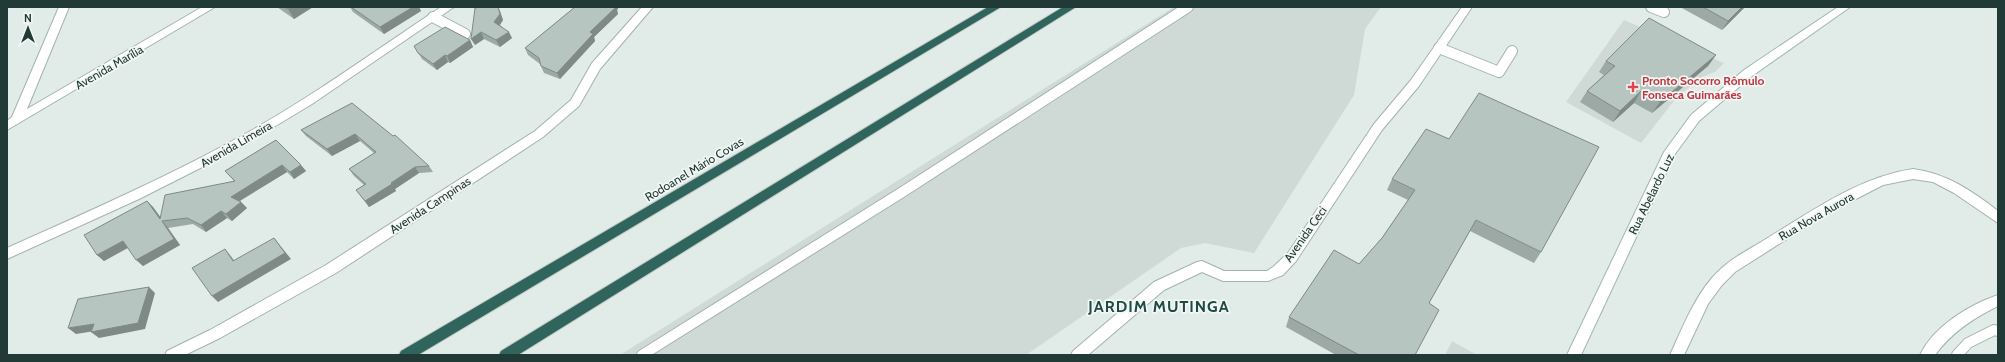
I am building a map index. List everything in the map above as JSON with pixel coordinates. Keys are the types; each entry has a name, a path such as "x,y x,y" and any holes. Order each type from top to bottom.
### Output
{"highway":[{"name":"Rodoanel Mário Covas","path":"406,355 996,7"},
{"path":"506,355 1071,7"}],"street":[{"path":"17,120 64,7"},
{"name":"Avenida Marília","path":"7,126 210,7"},
{"name":"Avenida Limeira","path":"7,254 200,165 261,130 330,87 450,7"},
{"name":"Avenida Campinas","path":"172,355 215,334 331,269 539,134 575,103 596,66 648,7"},
{"name":"Avenida Ceci","path":"1078,355 1120,321 1159,286 1202,266 1223,276 1268,276 1278,271 1292,257 1378,127 1415,83 1467,7"},
{"name":"Rua Abelardo Luz","path":"1574,355 1670,152 1695,118 1748,73 1845,7"},
{"name":"Rua Nova Aurora","path":"1677,355 1709,291 1726,271 1822,211 1876,183 1897,176 1913,174 1932,178 1951,186 1998,218"},
{"path":"1927,355 1950,327 1973,311 1998,300"}],"lane":[{"path":"642,355 904,191 1188,7"},
{"path":"1651,7 1664,12"},
{"path":"433,17 465,34"},
{"path":"1439,48 1499,72 1512,51"},
{"path":"1957,355 1968,343 1994,330 1998,331"}],"shaded area":[{"path":"1174,7 1381,7 1365,29 1354,95 1254,253 1205,243 1181,248 1026,355 620,355"},
{"name":"Pronto Socorro Rômulo Fonseca Guimarães","path":"1624,20 1724,63 1715,72 1702,77 1677,97 1641,143 1566,102"},
{"path":"1452,341 1477,355 1445,355"}],"building":[{"path":"351,7 413,7 380,27"},
{"path":"498,7 500,14 494,22 509,32 496,40 481,32 471,39 475,8"},
{"path":"575,7 616,7 590,32 593,34 557,73 541,66 539,58 525,48"},
{"path":"1703,7 1742,7 1728,21"},
{"path":"1649,18 1716,55 1660,102 1641,91 1620,111 1587,91 1615,66 1606,61"},
{"path":"445,27 470,40 433,64 418,53 414,46"},
{"path":"1479,93 1599,147 1541,252 1476,220 1429,303 1439,310 1415,355 1359,355 1289,317 1334,250 1359,264 1382,238 1415,190 1392,179 1426,129 1449,139"},
{"path":"352,103 393,136 395,135 429,166 415,167 365,201 356,190 366,184 349,169 376,152 355,134 327,149 301,130"},
{"path":"276,140 301,165 290,172 282,165 231,197 241,202 226,214 221,211 201,225 187,218 162,221 174,239 136,260 123,241 97,255 84,235 147,201 160,219 165,195 235,181 225,171"},
{"path":"274,238 285,253 212,296 192,268 225,249 233,261"},
{"path":"149,287 138,323 91,332 94,324 68,328 78,299"}],"place":[{"name":"Pronto Socorro Rômulo Fonseca Guimarães","path":"1633,87"}],"district":[{"name":"JARDIM MUTINGA","path":"1159,306"}]}
